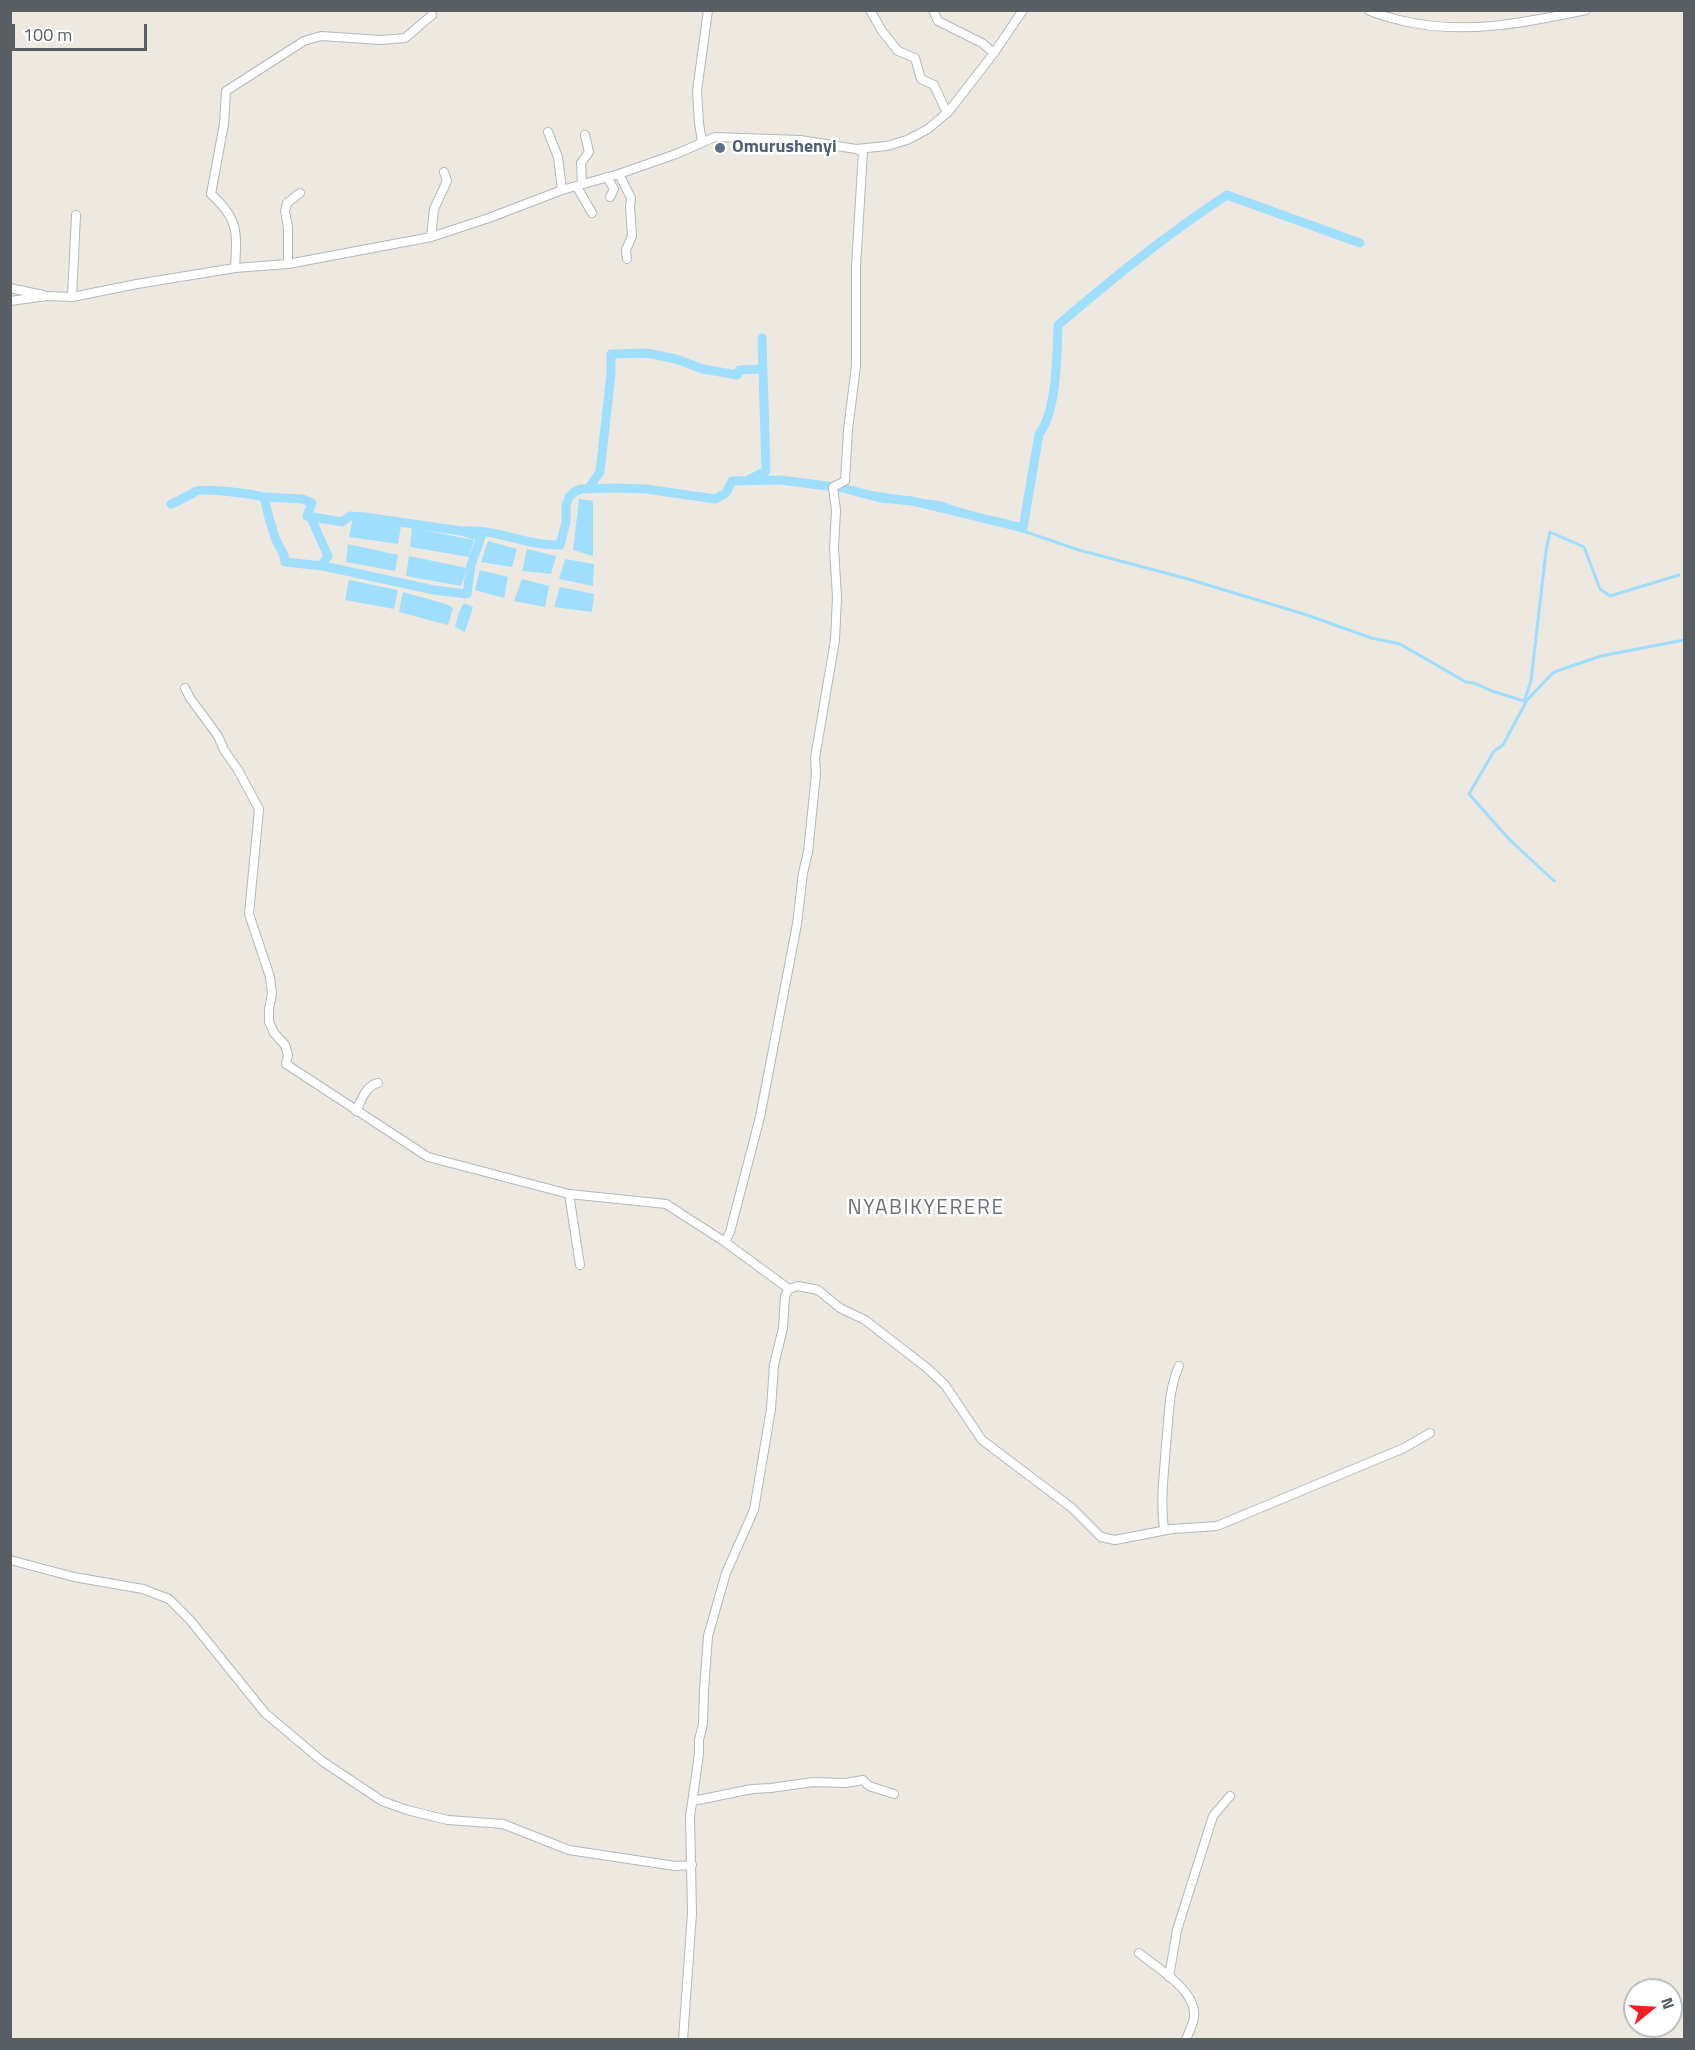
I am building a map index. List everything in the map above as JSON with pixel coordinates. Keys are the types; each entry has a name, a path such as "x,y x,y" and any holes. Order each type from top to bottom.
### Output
{"street":[{"path":"702,142 697,91 708,10"},
{"path":"870,10 882,31 898,51 915,58 921,79 934,85 947,113"},
{"path":"933,10 938,21 982,43 994,53"},
{"path":"856,149 887,146 907,140 928,129 947,113 994,53 1023,10"},
{"path":"1368,10 1417,25 1455,29 1512,25 1586,10"},
{"path":"234,268 237,231 222,204 211,194 224,124 226,91 304,41 321,36 381,40 405,38 432,15"},
{"path":"548,132 558,157 562,190"},
{"path":"577,187 582,182 581,163 589,152 585,135"},
{"path":"10,288 48,296 72,297 234,268 288,264 431,237 562,190 619,174 676,154 716,136 800,140 863,152 855,266 856,366 848,430 845,481 833,487 836,510 835,640 815,758 816,774 808,852 796,924 760,1117 726,1242"},
{"path":"431,237 434,210 447,182 444,172"},
{"path":"619,174 631,198 632,236 627,250 627,259"},
{"path":"607,177 614,189 610,196"},
{"path":"577,187 592,213"},
{"path":"288,264 288,227 285,211 287,203 300,194"},
{"path":"72,297 76,215"},
{"path":"10,301 48,296"},
{"path":"185,688 218,736 259,808 249,914 270,977 272,994 269,1022 274,1033 285,1045 288,1055 286,1064 428,1157 569,1194 666,1204 726,1242 789,1289"},
{"path":"356,1111 371,1085 378,1083"},
{"path":"569,1194 580,1265"},
{"path":"683,2040 693,1913 690,1817 703,1724 708,1636 726,1573 754,1510 771,1409 774,1365 783,1328 785,1296 789,1289 798,1286 818,1290 840,1308 864,1320 927,1368 945,1385 982,1440 1072,1508 1101,1536 1115,1540 1164,1530 1217,1526 1404,1448 1430,1433"},
{"path":"1164,1530 1161,1490 1163,1468 1172,1397 1179,1366"},
{"path":"10,1560 74,1577 143,1589 169,1599 190,1620 265,1713 322,1761 382,1801 448,1820 503,1824 569,1850 675,1866 692,1865"},
{"path":"693,1802 752,1789 813,1782 846,1783 862,1780 869,1786 894,1794"},
{"path":"1169,1977 1177,1930 1213,1816 1230,1796"},
{"path":"1139,1953 1182,1986 1192,2002 1194,2021 1185,2040"}],"water":[{"path":"579,499 593,501 593,556 573,550"},
{"path":"353,518 401,526 398,544 349,537"},
{"path":"412,528 474,540 469,557 410,547"},
{"path":"488,541 517,549 512,567 481,562"},
{"path":"348,544 398,555 395,571 346,562"},
{"path":"527,549 556,556 551,574 522,571"},
{"path":"409,556 467,568 461,586 406,576"},
{"path":"565,559 594,564 593,586 559,579"},
{"path":"480,570 508,577 504,598 475,590"},
{"path":"522,579 549,586 545,607 514,601"},
{"path":"349,580 398,590 394,609 345,600"},
{"path":"560,587 594,594 592,612 554,607"},
{"path":"403,592 453,608 448,625 399,612"},
{"path":"464,603 473,607 465,632 455,627"}],"waterway":[{"path":"171,504 203,490 264,497 272,529 285,562 323,566 434,590 467,594 471,565 481,537 461,531 487,532 535,543 560,545 569,497 581,489 646,489 715,499 726,493 732,481 780,480 843,488 880,498 912,501 1023,528 1039,434 1045,424 1053,397 1058,325 1078,308 1161,241 1227,195 1360,243"},
{"path":"748,480 766,471 762,338"},
{"path":"588,489 600,472 611,374 611,354 646,353 676,359 703,369 737,375 739,370 763,369"},
{"path":"861,491 941,503 1079,550 1188,579 1307,615 1371,638 1400,644 1466,682 1524,701 1531,681 1550,532 1584,547 1600,589 1610,596 1679,575"},
{"path":"264,497 302,499 312,503 307,516 311,518 328,556 321,566"},
{"path":"307,516 342,522 350,516 365,517 461,531"},
{"path":"1554,881 1508,838 1469,794 1494,751 1503,745 1527,700 1554,672 1601,656 1684,640"}],"place":[{"name":"Omurushenyi","path":"720,148"}],"district":[{"name":"NYABIKYERERE","path":"926,1209"}]}
